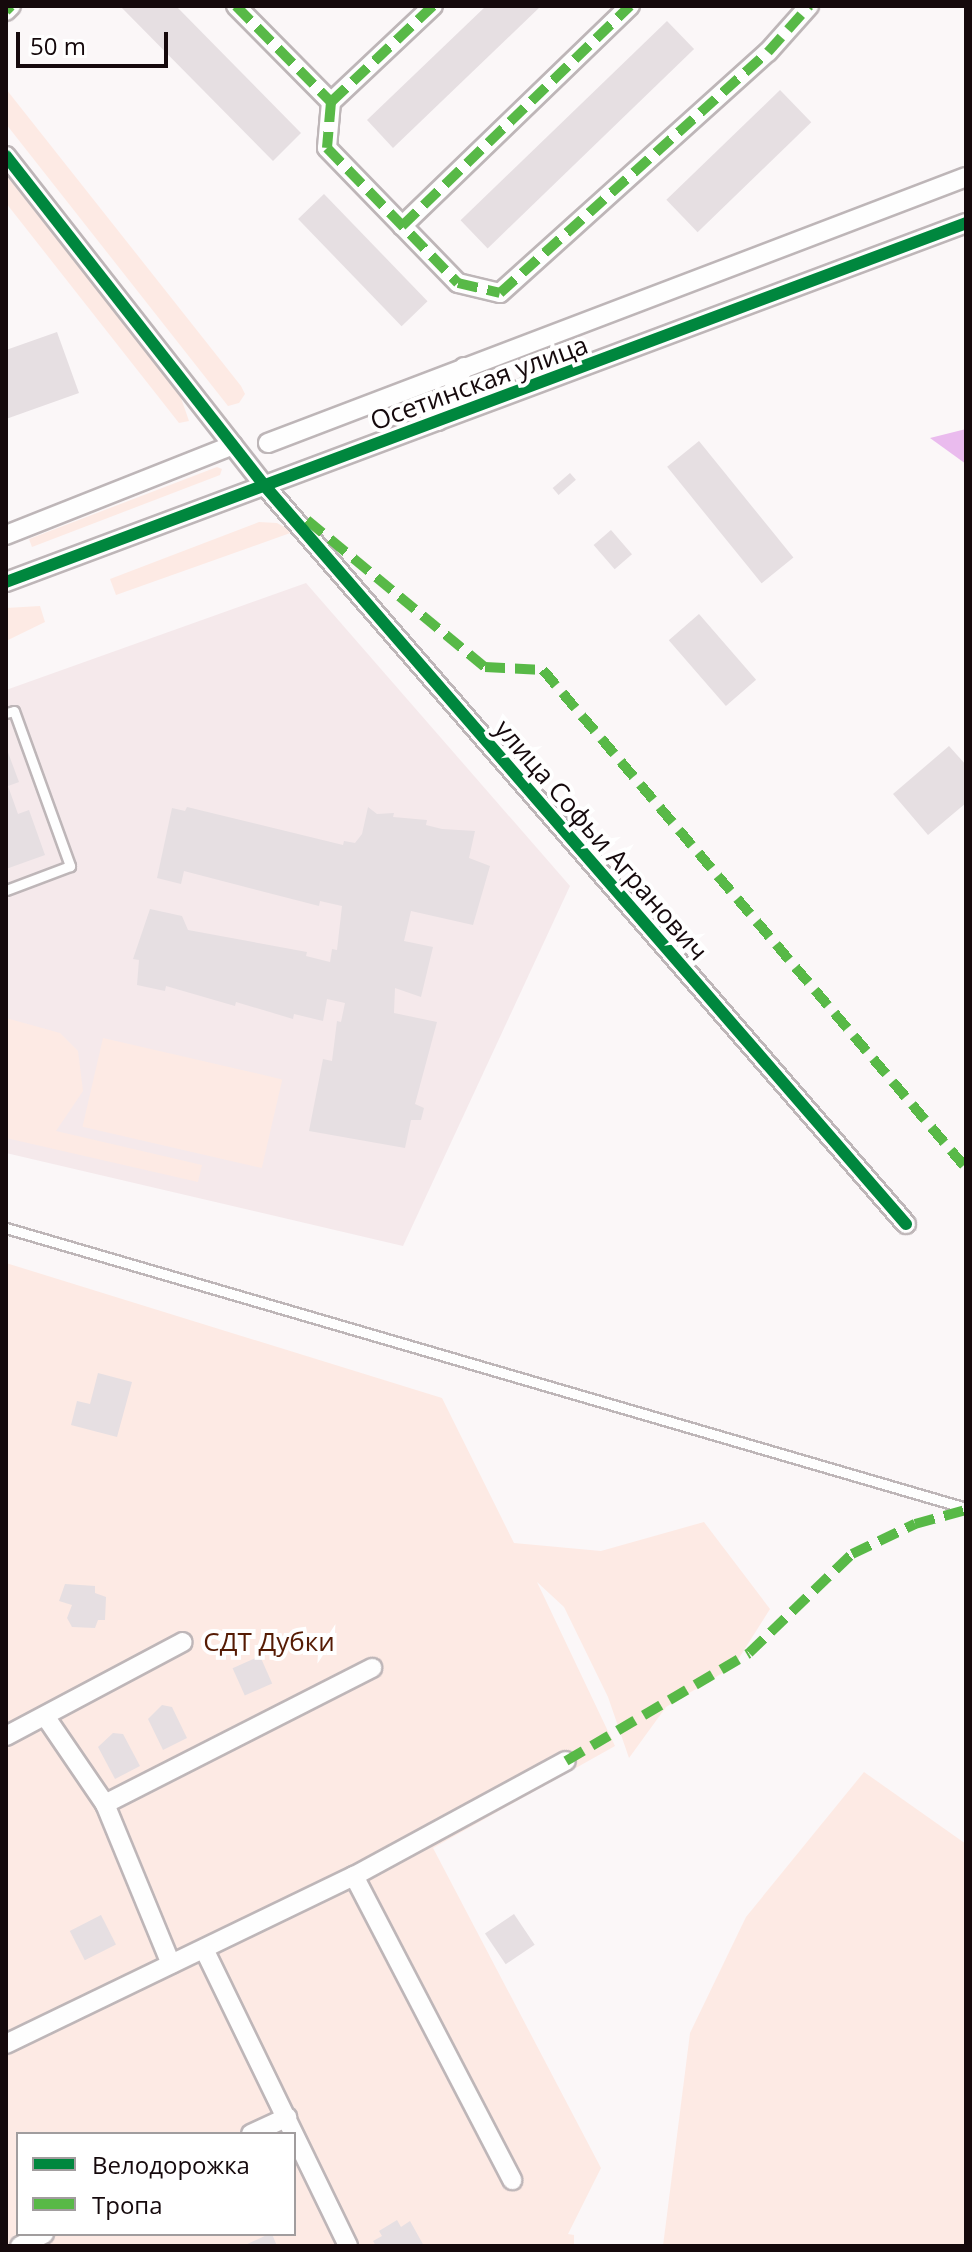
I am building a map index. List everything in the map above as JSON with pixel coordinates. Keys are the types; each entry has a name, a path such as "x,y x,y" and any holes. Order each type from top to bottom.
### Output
{"street":[{"path":"6,11 11,6"},
{"path":"236,6 331,102"},
{"path":"433,6 331,102 327,148 458,283 500,293 768,52 809,6"},
{"path":"402,226 630,6"},
{"name":"улица Софьи Агранович","path":"6,156 264,485 906,1224"},
{"name":"Осетинская улица","path":"268,443 966,177"},
{"name":"Осетинская улица","path":"6,582 966,223"},
{"path":"438,421 464,367"},
{"path":"6,535 233,445"},
{"path":"6,1736 183,1642"},
{"path":"105,1804 372,1668"},
{"path":"45,1716 105,1804 171,1964"},
{"path":"6,2044 354,1876 566,1761"},
{"path":"354,1876 512,2180"},
{"path":"204,1949 294,2132"},
{"path":"255,2132 287,2117"},
{"path":"296,2136 348,2246"},
{"path":"20,2246 40,2236"}],"lane":[{"path":"6,713 14,711 70,866 6,890"},
{"path":"6,1228 966,1508"}],"shaded area":[{"path":"966,429 966,464 930,438"},
{"path":"306,583 570,886 403,1246 6,1153 6,690"}],"green space":[{"path":"6,89 241,386 245,394 239,403 228,406 6,124"},
{"path":"6,175 180,395 189,421 179,423 6,203"},
{"path":"217,467 222,469 220,475 32,547 29,539"},
{"path":"259,522 277,523 293,532 116,595 110,579"},
{"path":"40,606 45,622 6,641 6,608"},
{"path":"6,1018 60,1033 78,1051 83,1091 56,1131 202,1165 198,1182 6,1138"},
{"path":"103,1038 282,1079 262,1168 83,1127"},
{"name":"СДТ Дубки","path":"6,1263 442,1398 514,1543 601,1551 704,1522 770,1609 734,1666 666,1707 629,1758 608,1697 564,1607 537,1582 615,1746 433,1848 601,2168 568,2234 574,2235 574,2246 6,2246"},
{"path":"864,1772 966,1844 966,2246 663,2246 690,2033 746,1917"}],"building":[{"path":"120,6 176,6 301,133 273,161"},
{"path":"486,6 541,6 393,148 367,120"},
{"path":"667,21 694,49 488,248 461,220"},
{"path":"780,90 811,122 698,232 666,200"},
{"path":"324,194 428,301 402,326 298,219"},
{"path":"57,332 79,393 6,419 6,350"},
{"path":"699,441 793,558 762,583 667,467"},
{"path":"570,473 576,480 559,495 553,488"},
{"path":"611,530 632,554 615,569 594,545"},
{"path":"699,614 756,680 726,706 669,640"},
{"path":"949,746 966,765 966,803 928,835 893,794"},
{"path":"6,747 19,782 8,786 18,814 29,810 45,855 6,869"},
{"path":"187,807 343,845 344,841 355,843 362,834 368,807 377,814 394,813 393,817 427,820 426,825 442,829 475,831 469,858 490,866 473,925 411,911 404,941 433,947 421,997 395,988 394,1013 437,1022 415,1104 424,1108 421,1120 411,1120 405,1148 309,1131 323,1059 332,1061 337,1021 341,1022 345,1003 327,999 323,1021 294,1014 293,1019 166,986 165,991 137,985 139,960 133,959 150,909 182,916 188,930 307,952 306,956 330,962 332,949 337,950 342,906 320,901 319,906 184,871 181,884 157,878 172,808 185,811"},
{"path":"98,1373 132,1382 117,1437 71,1425 77,1401 90,1404"},
{"path":"65,1584 95,1586 95,1593 106,1597 105,1620 98,1620 95,1628 72,1627 67,1618 72,1605 59,1601"},
{"path":"260,1656 272,1683 245,1696 233,1668"},
{"path":"162,1705 172,1707 187,1738 163,1750 148,1719"},
{"path":"113,1733 123,1734 140,1766 115,1779 98,1747"},
{"path":"514,1914 535,1945 506,1964 485,1934"},
{"path":"101,1915 116,1944 85,1960 70,1931"},
{"path":"397,2220 401,2227 410,2221 424,2246 376,2246 373,2241 382,2236 379,2231"},
{"path":"265,2236 273,2236 277,2246 243,2246"}],"marked path":[{"path":"6,11 11,6"},
{"path":"236,6 331,102 327,148 458,283 500,293 768,52 809,6"},
{"path":"331,102 433,6"},
{"path":"402,226 630,6"},
{"path":"307,520 485,667 543,670 966,1168"},
{"path":"566,1761 749,1653 852,1554 915,1524 966,1510"}],"cycle path":[{"path":"6,156 264,485 906,1224"},
{"path":"6,582 966,223"}]}
